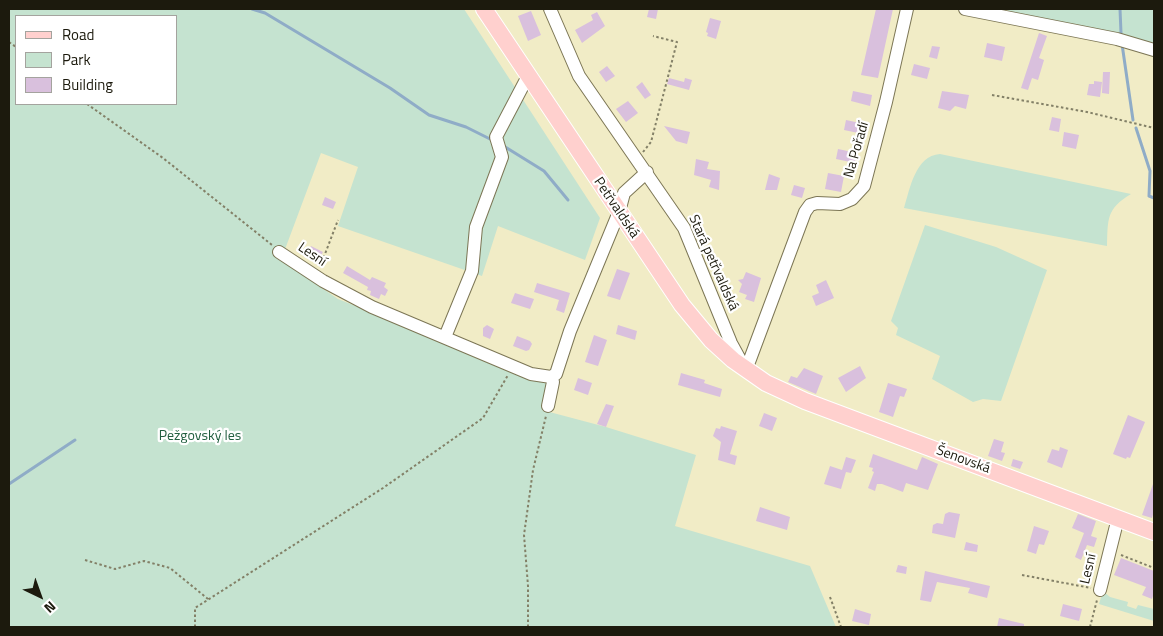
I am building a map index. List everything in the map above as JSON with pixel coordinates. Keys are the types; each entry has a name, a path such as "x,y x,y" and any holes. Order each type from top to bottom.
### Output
{"main road":[{"name":"Petřvaldská","path":"484,9 682,306 711,340 746,370 772,386"},
{"name":"Šenovská","path":"772,386 817,406 1154,532"}],"street":[{"name":"Stará petřvaldská","path":"550,9 579,76 684,228 732,343 746,370"},
{"name":"Na Pořadí","path":"746,370 805,212 810,205 817,203 840,204 852,199 864,186 886,102 907,9"},
{"path":"965,9 1117,39 1154,50"},
{"path":"445,337 472,271 476,227 502,157 496,137 528,76"},
{"path":"548,406 553,382 551,377 556,374 570,331 619,212 624,193 646,172"},
{"name":"Lesní","path":"279,252 316,276 372,307 512,367 531,374 551,377"},
{"name":"Lesní","path":"1100,590 1118,518"}],"path":[{"path":"638,160 650,142 677,42 653,36"},
{"path":"992,95 1087,112 1154,128"},
{"name":"Lesní","path":"88,105 163,158 279,252"},
{"path":"316,276 338,220"},
{"path":"195,627 195,608 383,488 483,418 512,367"},
{"path":"528,627 528,586 524,535 533,470 548,406"},
{"path":"1121,555 1154,567"},
{"path":"85,560 115,569 144,561 170,568 208,599"},
{"path":"1022,575 1100,590"},
{"name":"Lesní","path":"1090,627 1100,590"},
{"path":"830,597 841,627"}],"green space":[{"name":"Pežgovský les","path":"9,9 464,9 600,218 585,260 498,226 482,276 338,226 358,167 321,153 281,260 338,299 548,382 542,410 606,427 696,455 675,526 810,566 836,627 9,627"},
{"path":"1008,9 1154,9 1154,49 1007,12"},
{"path":"940,154 1131,194 1117,205 1110,215 1107,246 904,208 911,183 919,167 932,156"},
{"path":"925,225 996,247 1047,270 1001,401 983,399 973,402 932,379 940,356 896,335 898,328 891,321"},
{"path":"1103,591 1110,597 1128,602 1127,606 1136,609 1138,605 1154,609 1154,621 1099,604"}],"building":[{"path":"649,9 658,9 656,19 647,17"},
{"path":"876,9 893,9 878,78 861,75"},
{"path":"531,11 541,35 528,41 518,16"},
{"path":"597,12 605,26 582,43 575,30 593,20 591,15"},
{"path":"710,18 721,21 716,39 707,36 708,33 706,32"},
{"path":"1039,33 1047,36 1039,58 1044,60 1038,80 1032,78 1028,90 1021,88"},
{"path":"987,43 1005,47 1002,61 984,57"},
{"path":"932,46 940,47 937,59 929,57"},
{"path":"914,64 930,68 927,79 911,75"},
{"path":"607,66 615,76 606,82 599,72"},
{"path":"1103,72 1110,72 1109,94 1102,93"},
{"path":"669,78 684,82 685,78 692,80 689,90 667,84"},
{"path":"1094,81 1102,82 1100,97 1087,95 1089,84 1094,84"},
{"path":"642,82 651,95 645,99 636,87"},
{"path":"853,91 872,95 870,106 851,101"},
{"path":"942,91 969,95 966,109 955,106 950,111 938,108"},
{"path":"628,101 638,113 626,122 616,109"},
{"path":"1052,117 1061,119 1059,132 1049,130"},
{"path":"846,120 865,124 863,134 844,130"},
{"path":"664,126 690,132 687,144 676,141"},
{"path":"1064,132 1079,135 1076,149 1062,146"},
{"path":"838,149 857,153 855,163 836,159"},
{"path":"696,159 709,162 707,169 720,171 719,190 709,187 711,180 694,175"},
{"path":"828,173 844,176 841,192 825,189"},
{"path":"769,174 780,178 777,190 765,190"},
{"path":"794,185 805,188 802,198 791,195"},
{"path":"325,197 336,202 333,209 322,205"},
{"path":"311,246 323,252 319,259 307,254"},
{"path":"347,266 370,280 372,277 386,283 384,287 388,290 385,296 381,294 379,299 370,295 371,291 367,290 368,287 343,273"},
{"path":"617,269 630,273 620,300 607,296"},
{"path":"746,272 761,278 754,302 745,299 747,295 739,292 742,284 738,280 743,279"},
{"path":"826,280 834,298 816,306 812,296 819,293 816,285"},
{"path":"537,283 570,293 564,313 556,310 559,300 534,292"},
{"path":"515,293 534,299 530,309 511,303"},
{"path":"487,325 494,329 490,339 483,336 483,328"},
{"path":"618,325 637,331 635,340 616,334"},
{"path":"594,335 607,340 598,366 585,362"},
{"path":"517,336 530,341 532,344 529,350 526,351 513,346"},
{"path":"860,366 866,378 846,392 838,378"},
{"path":"804,368 823,376 816,394 788,382 791,376 797,378"},
{"path":"681,373 705,380 704,383 722,389 720,397 678,385"},
{"path":"578,378 592,383 588,395 574,390"},
{"path":"888,383 907,389 904,397 900,396 893,417 879,412"},
{"path":"606,404 614,406 606,427 597,424"},
{"path":"764,413 777,418 772,431 759,426"},
{"path":"1128,415 1145,422 1130,458 1127,457 1126,459 1113,454"},
{"path":"721,426 737,431 730,454 737,456 735,465 718,460 721,442 713,436 716,428 720,429"},
{"path":"994,439 1004,442 1001,452 1005,453 1002,461 988,456"},
{"path":"1060,447 1068,450 1062,468 1047,462 1052,449 1059,451"},
{"path":"873,454 917,470 922,457 938,464 928,490 906,483 903,492 882,484 877,484 875,491 868,488 874,472 872,471 873,468 869,467"},
{"path":"846,457 856,460 851,473 846,472 841,489 824,484 830,466 842,470"},
{"path":"1013,459 1023,462 1020,469 1011,466"},
{"path":"1153,484 1154,511 1152,518 1142,515"},
{"path":"760,507 790,517 787,530 756,521"},
{"path":"949,512 960,514 955,538 932,533 933,525 937,523 943,524 945,514"},
{"path":"1078,514 1096,521 1091,536 1097,538 1094,547 1087,545 1081,560 1075,557 1084,533 1072,528"},
{"path":"1034,526 1049,531 1044,545 1039,544 1036,554 1027,551"},
{"path":"966,542 978,545 977,552 964,550"},
{"path":"1121,558 1154,571 1154,593 1152,599 1142,595 1146,587 1114,575"},
{"path":"898,565 907,567 906,574 896,572"},
{"path":"925,571 990,586 987,598 968,593 970,588 937,582 931,602 920,600"},
{"path":"1063,604 1082,609 1079,621 1060,616"},
{"path":"855,609 871,614 869,625 852,621"},
{"path":"999,618 1024,624 1024,627 997,627"}],"waterway":[{"path":"252,9 265,13 390,88 429,115 466,127 492,140"},
{"path":"1120,9 1121,33"},
{"path":"1122,44 1133,120"},
{"path":"1136,128 1150,171 1149,196 1154,198"},
{"path":"502,145 544,171 568,200"},
{"path":"9,484 75,440"}]}
